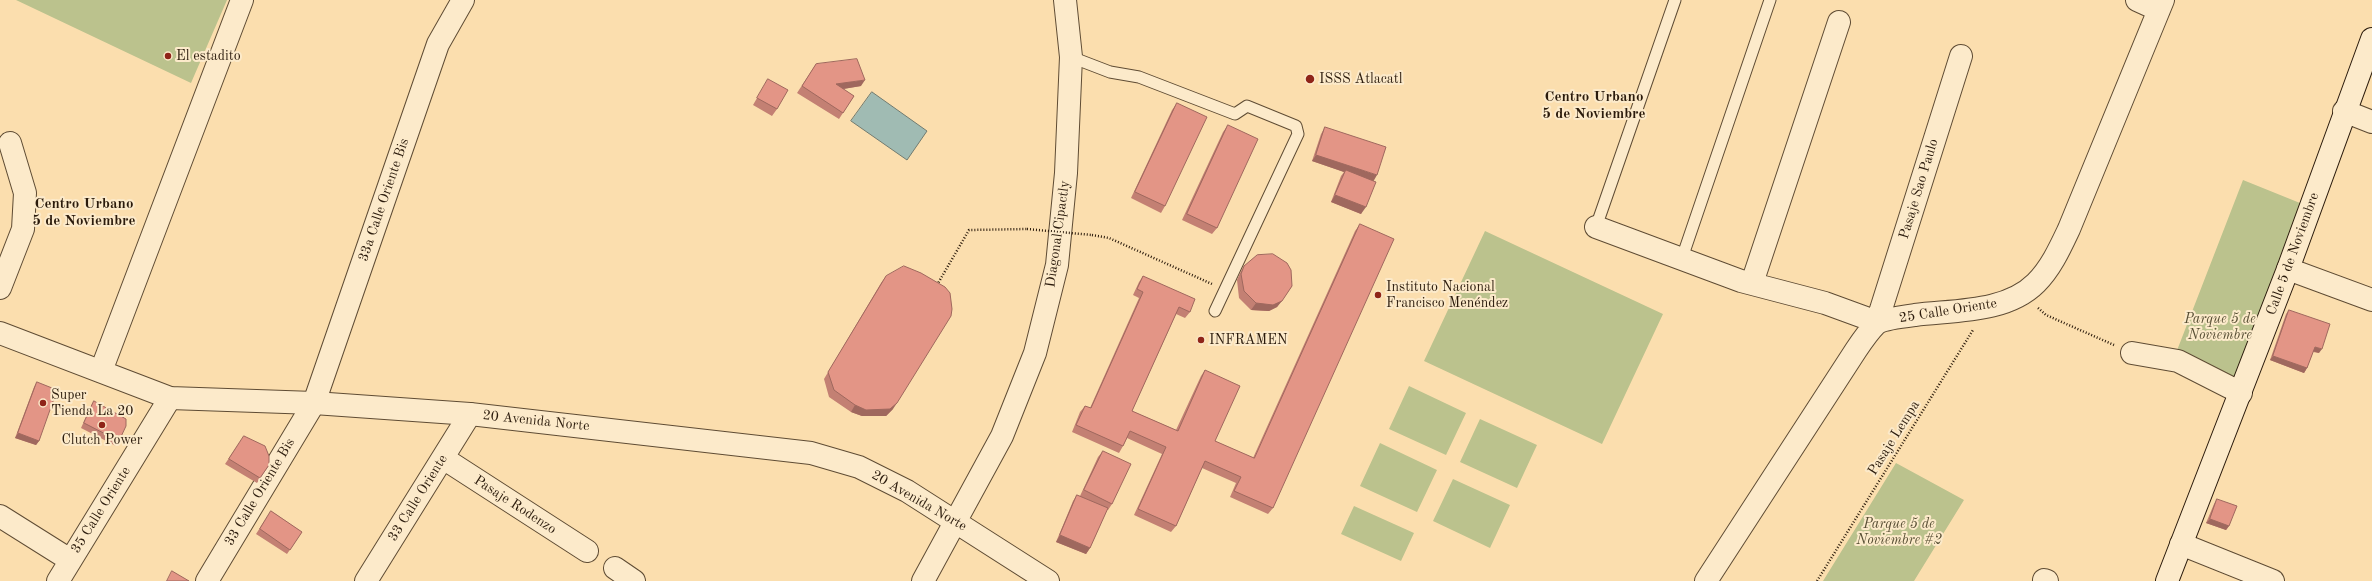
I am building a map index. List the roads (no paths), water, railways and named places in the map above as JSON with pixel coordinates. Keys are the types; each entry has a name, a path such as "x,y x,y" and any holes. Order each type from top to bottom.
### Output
{"street":[{"path":"101,371 242,0"},
{"name":"33a Calle Oriente Bis","path":"314,403 438,44 463,0"},
{"name":"Diagonal Cipactly","path":"923,581 1002,436 1035,354 1056,265 1066,173 1071,57 1065,0"},
{"path":"2137,0 2161,5"},
{"name":"25 Calle Oriente","path":"1877,322 1908,316 1988,306 2022,295 2036,283 2052,263 2069,229 2161,5"},
{"path":"1752,283 1838,22"},
{"name":"Calle 5 de Noviembre","path":"2167,581 2288,269 2344,111 2372,39"},
{"name":"Pasaje Sao Paulo","path":"1877,322 1961,56"},
{"path":"2344,111 2372,122"},
{"path":"0,288 23,229 25,193 10,143"},
{"path":"1596,227 1740,281 1826,302 1877,322 1856,350 1706,581"},
{"path":"2288,269 2372,300"},
{"name":"20 Avenida Norte","path":"0,333 170,398 314,403 470,414 812,453 859,467 907,491 1048,581"},
{"path":"2132,353 2178,361 2241,393"},
{"name":"35 Calle Oriente","path":"58,581 170,398"},
{"name":"33 Calle Oriente Bis","path":"207,581 314,403"},
{"name":"33 Calle Oriente","path":"366,581 470,414"},
{"name":"Pasaje Rodenzo","path":"443,458 587,551"},
{"path":"0,516 70,560"},
{"path":"2182,544 2273,581"},
{"path":"615,568 634,581"}],"lane":[{"path":"1596,227 1675,0"},
{"path":"1682,258 1770,0"},
{"path":"1071,57 1110,72 1139,77 1236,114 1247,106 1296,126 1298,134 1215,311"}],"water":[{"path":"872,92 927,131 907,160 851,121"}],"place":[{"name":"El estadito","path":"168,56"},
{"name":"ISSS Atlacatl","path":"1310,79"},
{"name":"Instituto Nacional Francisco Menéndez","path":"1378,295"},
{"name":"INFRAMEN","path":"1201,340"},
{"name":"Super Tienda La 20","path":"43,403"},
{"name":"Clutch Power","path":"102,425"}],"district":[{"name":"Centro Urbano 5 de Noviembre","path":"1594,106"},
{"name":"Centro Urbano 5 de Noviembre","path":"84,212"}],"park label":[{"name":"Parque 5 de Noviembre","path":"2220,328"},
{"name":"Parque 5 de Noviembre #2","path":"1899,532"}]}
